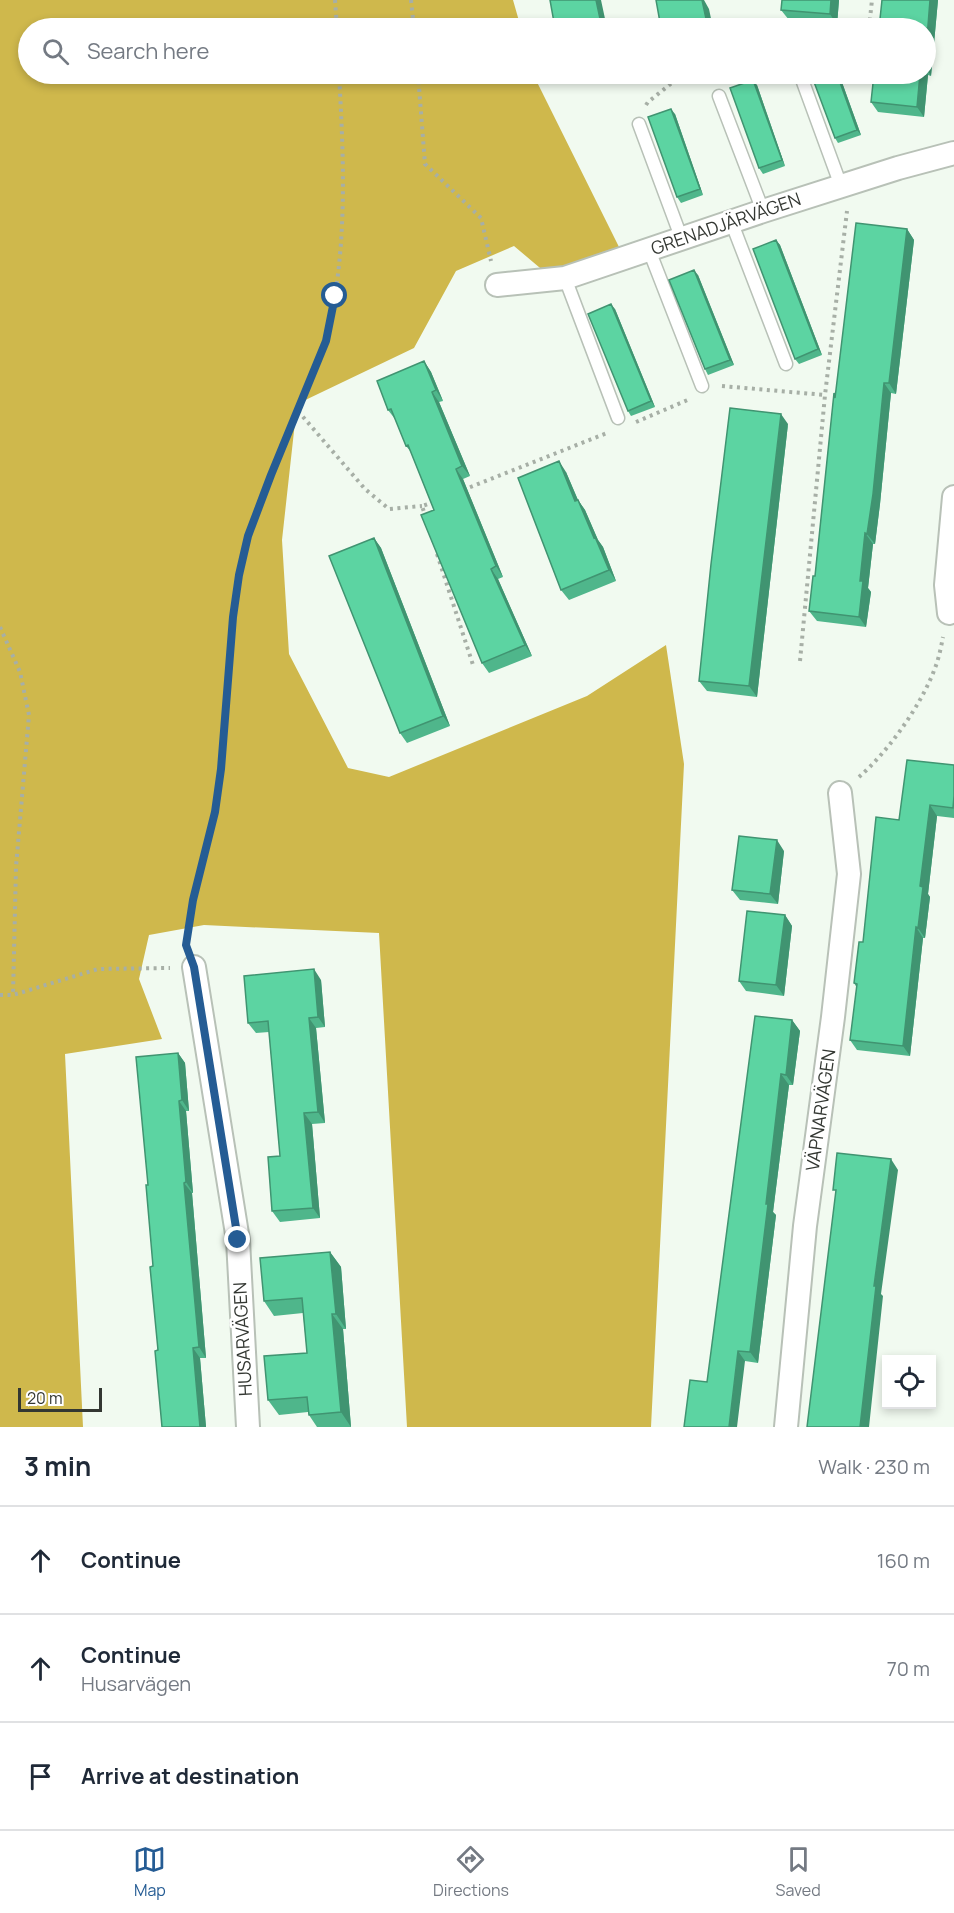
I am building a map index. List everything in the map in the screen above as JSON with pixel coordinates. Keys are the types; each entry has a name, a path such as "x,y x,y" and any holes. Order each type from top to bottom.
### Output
{"street":[{"name":"GRENADJÄRVÄGEN","path":"497,285 565,278 681,237 954,153"},
{"path":"949,613 946,585 954,497"},
{"name":"VÄPNARVÄGEN","path":"786,1427 805,1226 834,1017 849,874 840,793"},
{"name":"HUSARVÄGEN","path":"194,967 238,1240 248,1427"}],"lane":[{"path":"804,84 846,185"},
{"path":"719,96 763,211"},
{"path":"639,124 681,237"},
{"path":"731,221 786,364"},
{"path":"648,250 708,387"},
{"path":"565,278 618,418"}],"path":[{"path":"335,0 336,18"},
{"path":"411,0 413,18"},
{"path":"870,18 872,0"},
{"path":"0,995 14,995 98,969 194,967 186,945 193,900 215,812 239,575 248,536 326,341 335,296 343,208 344,153 340,84"},
{"path":"419,84 425,164 481,218 497,285"},
{"path":"639,124 648,102 670,84"},
{"path":"800,661 846,185"},
{"path":"708,387 723,385 825,395"},
{"path":"633,423 695,397"},
{"path":"298,411 365,489 389,509 422,506 443,498"},
{"path":"453,494 612,431"},
{"path":"422,506 429,528"},
{"path":"436,549 474,668"},
{"path":"840,793 877,761 910,716 935,668 949,613"},
{"path":"0,627 20,672 29,716 16,867 14,995"}],"shaded area":[{"path":"0,0 513,0 518,18 18,18 18,84 538,84 619,247 546,273 514,246 456,271 414,348 297,404 282,540 289,654 348,768 389,777 587,696 666,645 684,764 651,1427 407,1427 379,933 204,925 149,935 139,979 162,1039 65,1054 83,1427 0,1427"}],"building":[{"path":"550,0 596,0 600,18 553,18"},
{"path":"656,0 702,0 706,18 659,18"},
{"path":"782,0 831,0 830,14 781,10"},
{"path":"882,0 930,0 929,18 880,18"},
{"path":"742,84 754,84 782,160 759,168 730,88"},
{"path":"815,84 841,84 857,130 835,138"},
{"path":"873,84 919,84 917,107 871,102"},
{"path":"671,109 700,189 677,197 648,117"},
{"path":"856,223 907,229 889,383 884,383 873,494 867,534 865,533 859,617 809,611"},
{"path":"776,240 818,349 795,359 753,249"},
{"path":"694,270 730,360 705,369 669,280"},
{"path":"611,304 651,401 628,411 588,314"},
{"path":"424,361 436,390 432,392 462,466 456,469 496,566 491,569 525,645 482,663 421,515 434,510 408,445 406,446 391,409 388,410 377,381"},
{"path":"730,408 781,414 749,686 699,681"},
{"path":"559,461 575,501 578,500 609,570 561,590 518,478"},
{"path":"374,538 443,716 400,733 329,556"},
{"path":"907,760 954,765 954,796 953,808 930,805 920,886 923,887 918,928 916,927 903,1046 850,1040 857,984 854,983 859,942 863,942 876,817 899,820"},
{"path":"739,836 777,840 770,894 732,890"},
{"path":"747,911 785,915 776,985 739,981"},
{"path":"314,969 318,1017 309,1018 318,1112 304,1113 313,1208 272,1211 268,1157 280,1156 268,1021 248,1023 244,976"},
{"path":"755,1016 792,1020 786,1075 781,1074 750,1352 738,1351 729,1427 684,1427 690,1380 707,1382"},
{"path":"178,1053 182,1100 179,1101 186,1182 184,1183 199,1347 193,1348 200,1427 162,1427 150,1267 153,1266 146,1185 148,1185 136,1057"},
{"path":"837,1153 891,1159 874,1286 876,1286 860,1427 807,1427 836,1190 833,1190"},
{"path":"330,1252 336,1314 332,1314 341,1412 309,1415 307,1397 268,1400 264,1356 307,1353 302,1298 264,1301 260,1258"}],"route":[{"path":"238,1240 194,967 186,945 193,900 215,812 239,575 248,536 326,341 335,296"}]}
